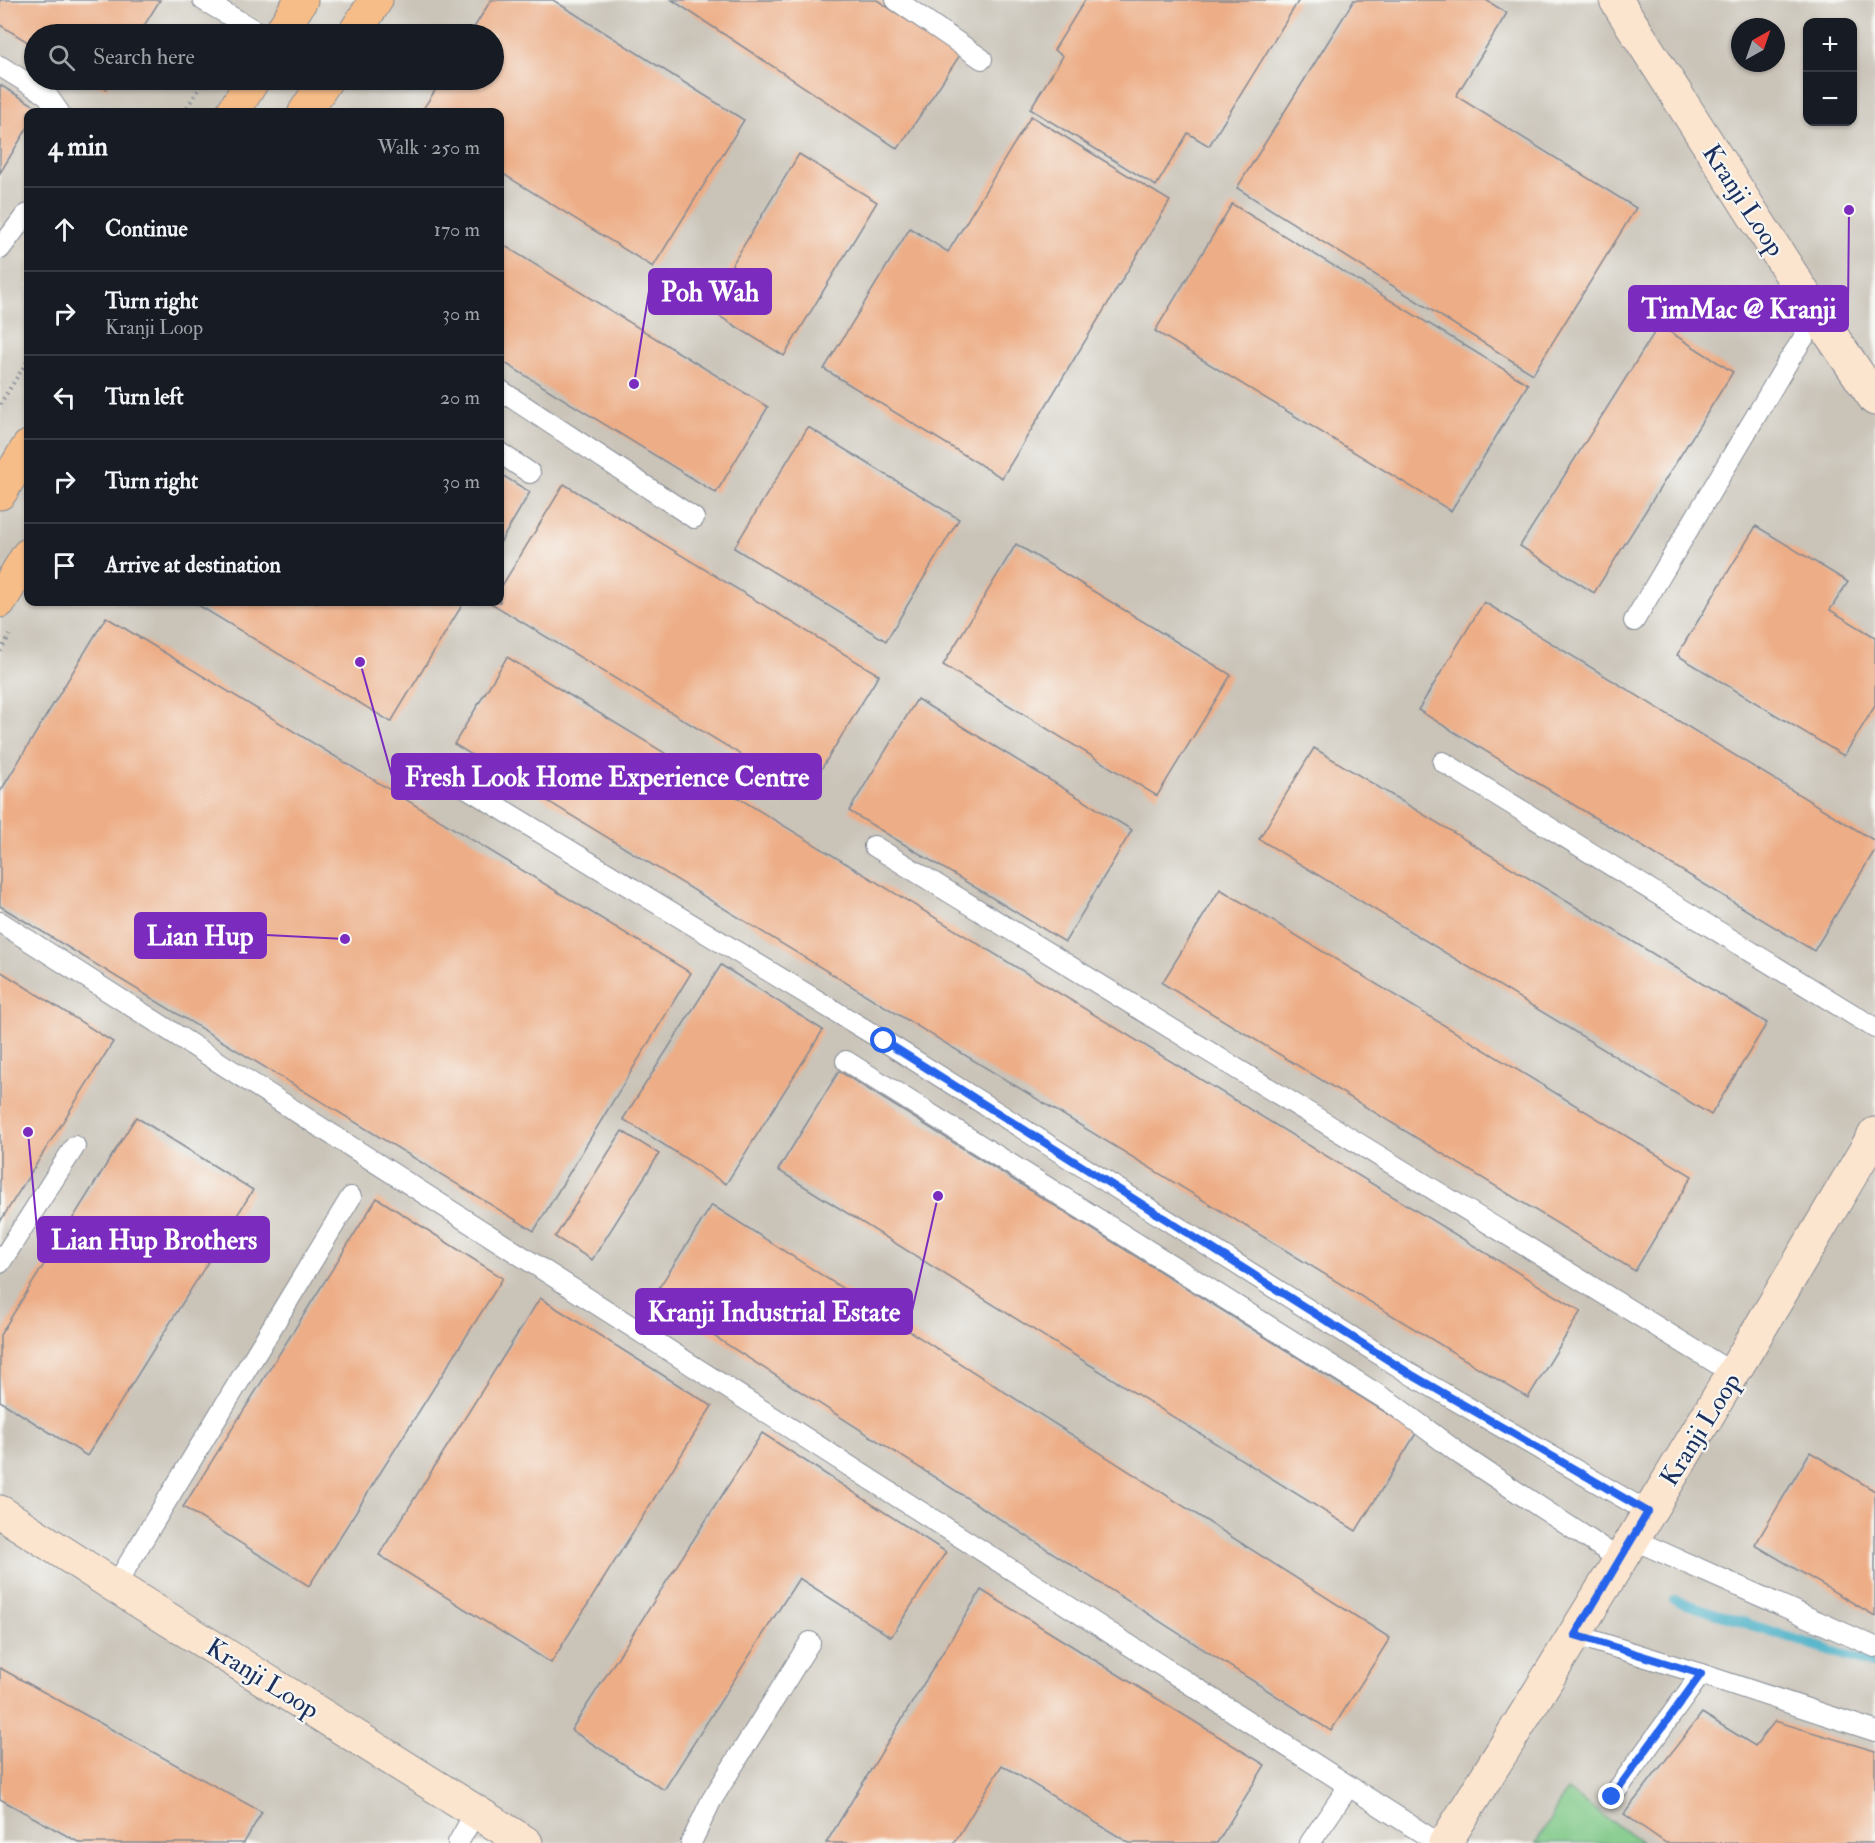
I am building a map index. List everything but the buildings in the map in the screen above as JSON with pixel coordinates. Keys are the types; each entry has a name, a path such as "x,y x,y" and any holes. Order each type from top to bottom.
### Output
{"main road":[{"path":"286,24 301,0"},
{"path":"360,24 376,0"},
{"path":"236,108 247,90"},
{"path":"308,108 319,90"},
{"path":"0,493 16,455"},
{"path":"0,601 24,562"}],"street":[{"name":"Kranji Loop","path":"1616,0 1818,316 1875,399"},
{"name":"Kranji Loop","path":"1445,1843 1734,1374 1875,1134"},
{"name":"Kranji Loop","path":"0,1512 526,1843"}],"lane":[{"path":"203,0 244,24"},
{"path":"896,0 982,59"},
{"path":"0,66 24,81"},
{"path":"38,90 47,96 56,108"},
{"path":"0,249 24,217"},
{"path":"1634,621 1789,360 1818,316"},
{"path":"504,393 694,518"},
{"path":"504,456 530,472"},
{"path":"1443,762 1875,1028"},
{"path":"444,774 884,1041 1412,1375 1633,1537"},
{"path":"874,846 1734,1374"},
{"path":"0,922 1438,1843"},
{"path":"846,1061 1393,1404 1461,1455 1633,1537 1875,1647"},
{"path":"0,1263 75,1146"},
{"path":"115,1586 351,1197"},
{"path":"1575,1635 1875,1731"},
{"path":"691,1843 711,1801 810,1642"},
{"path":"1612,1797 1701,1674"},
{"path":"1310,1843 1349,1786"},
{"path":"458,1843 476,1811"}],"path":[{"path":"186,108 198,90"},
{"path":"0,404 24,366"}],"shaded area":[{"path":"0,0 1875,0 1875,1843 1642,1843 1567,1791 1536,1843 0,1843"}],"green space":[{"path":"1567,1790 1642,1843 1536,1843"}],"waterway":[{"path":"1674,1600 1875,1665"}],"place":[{"name":"TimMac @ Kranji","path":"1849,210"},
{"name":"Poh Wah","path":"634,384"},
{"name":"Fresh Look Home Experience Centre","path":"360,662"},
{"name":"Lian Hup","path":"345,939"},
{"name":"Lian Hup Brothers","path":"28,1132"},
{"name":"Kranji Industrial Estate","path":"938,1196"}],"route":[{"path":"884,1041 1412,1375 1648,1512 1575,1635 1701,1674 1612,1797"}]}
